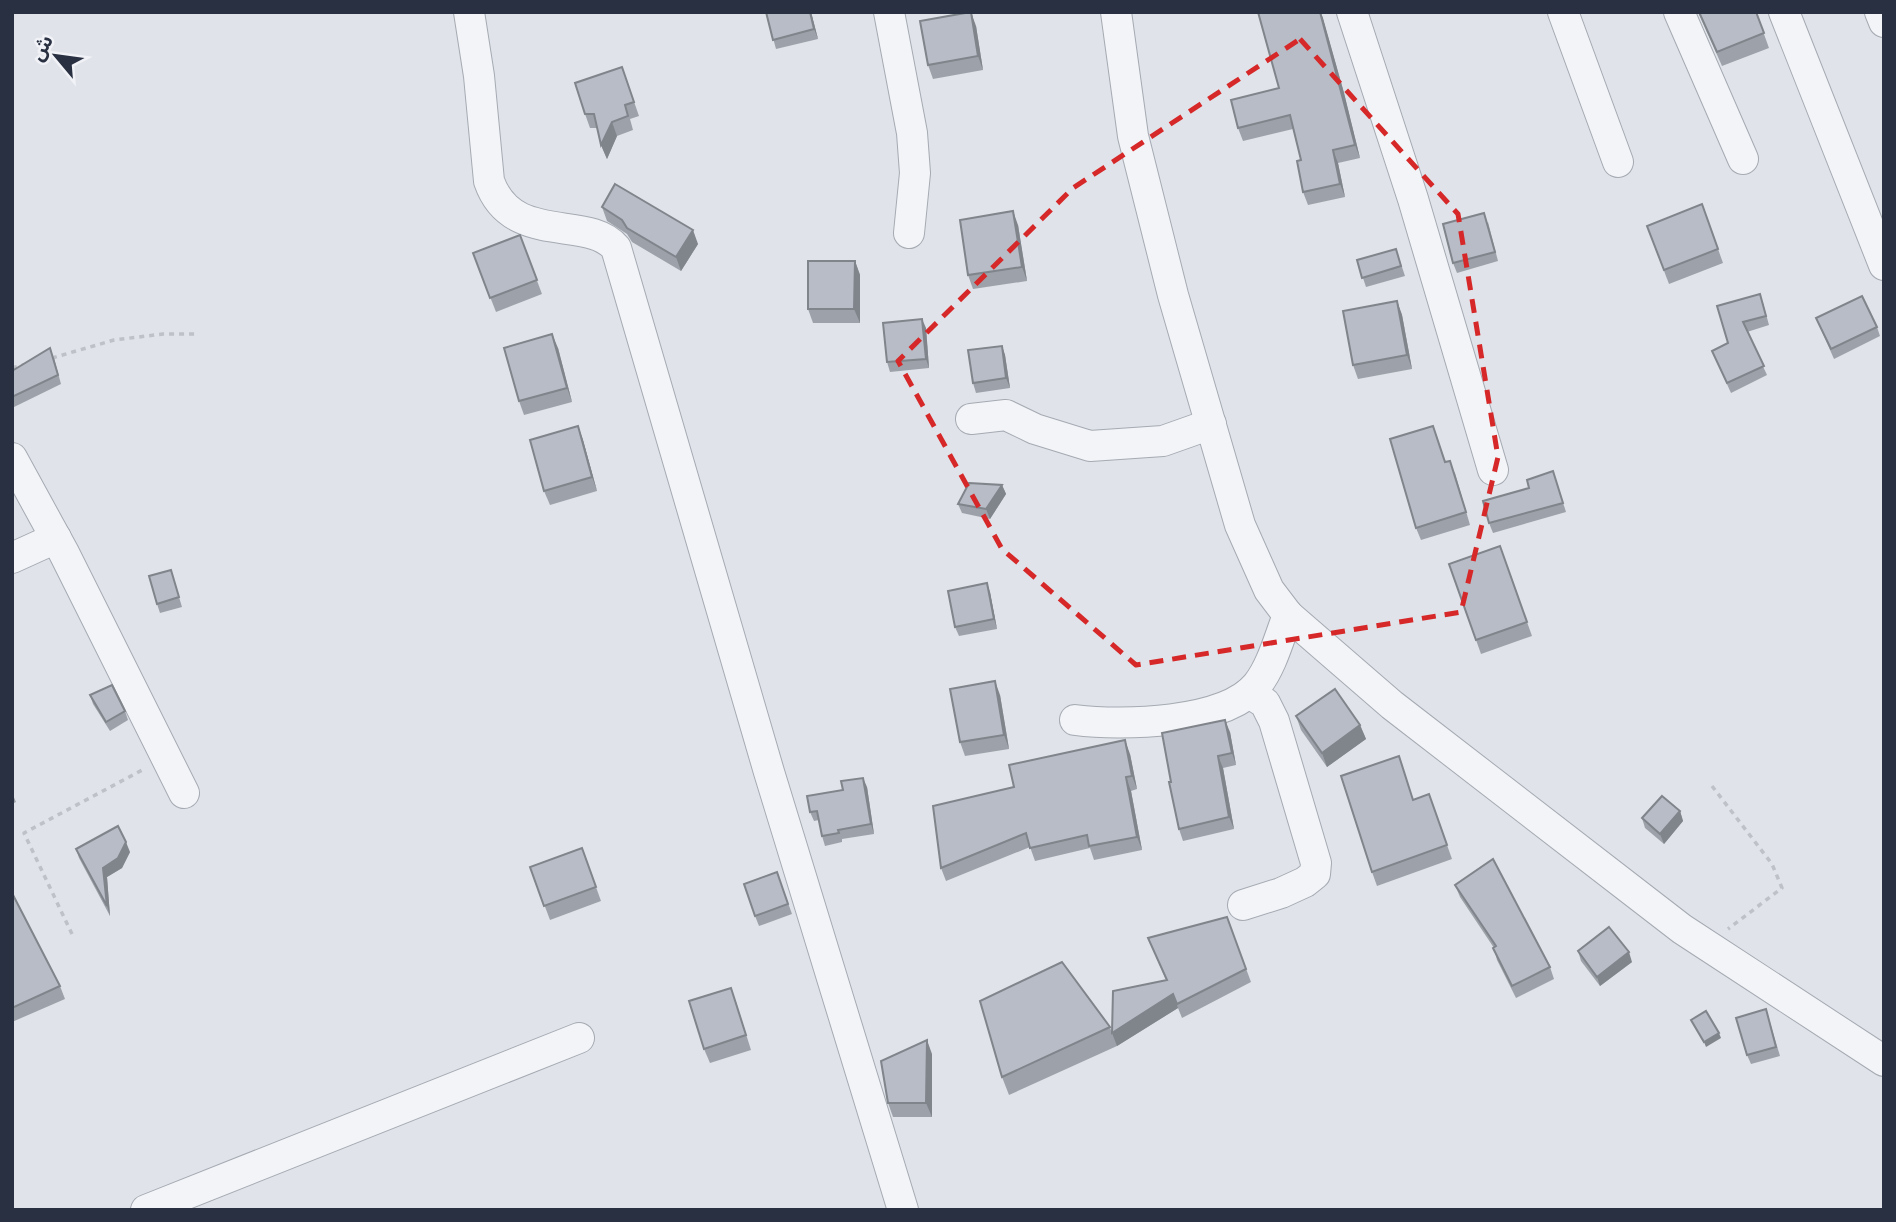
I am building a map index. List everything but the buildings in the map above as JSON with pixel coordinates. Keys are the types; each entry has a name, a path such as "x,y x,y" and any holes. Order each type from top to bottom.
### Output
{"street":[{"path":"469,12 480,76 489,181 494,196 516,215 565,231 592,234 607,239 616,248 769,772 903,1210"},
{"path":"889,12 912,133 915,173 909,233"},
{"path":"1116,12 1133,136 1173,295 1240,525 1269,590 1287,615 1392,705 1569,844 1708,946 1884,1061"},
{"path":"1352,12 1413,199 1493,470"},
{"path":"1563,12 1618,162"},
{"path":"1679,12 1743,159"},
{"path":"1784,12 1884,265"},
{"path":"1880,12 1884,22"},
{"path":"971,419 1006,415 1035,429 1090,446 1163,441 1211,424"},
{"path":"12,458 56,538 184,793"},
{"path":"12,558 56,538"},
{"path":"1075,720 1107,725 1184,718 1249,693 1268,664 1287,615"},
{"path":"1243,905 1305,882 1314,874 1316,863 1275,721 1265,703 1249,693"},
{"path":"146,1210 579,1038"}],"path":[{"path":"42,360 114,340 163,334 199,334"},
{"path":"12,368 30,363"},
{"path":"72,934 24,833 166,757"},
{"path":"1708,946 1782,887 1772,864 1712,786"}],"highlighted area":[{"path":"1300,39 1458,214 1498,457 1461,612 1136,665 1002,549 898,361 1073,188"}]}
